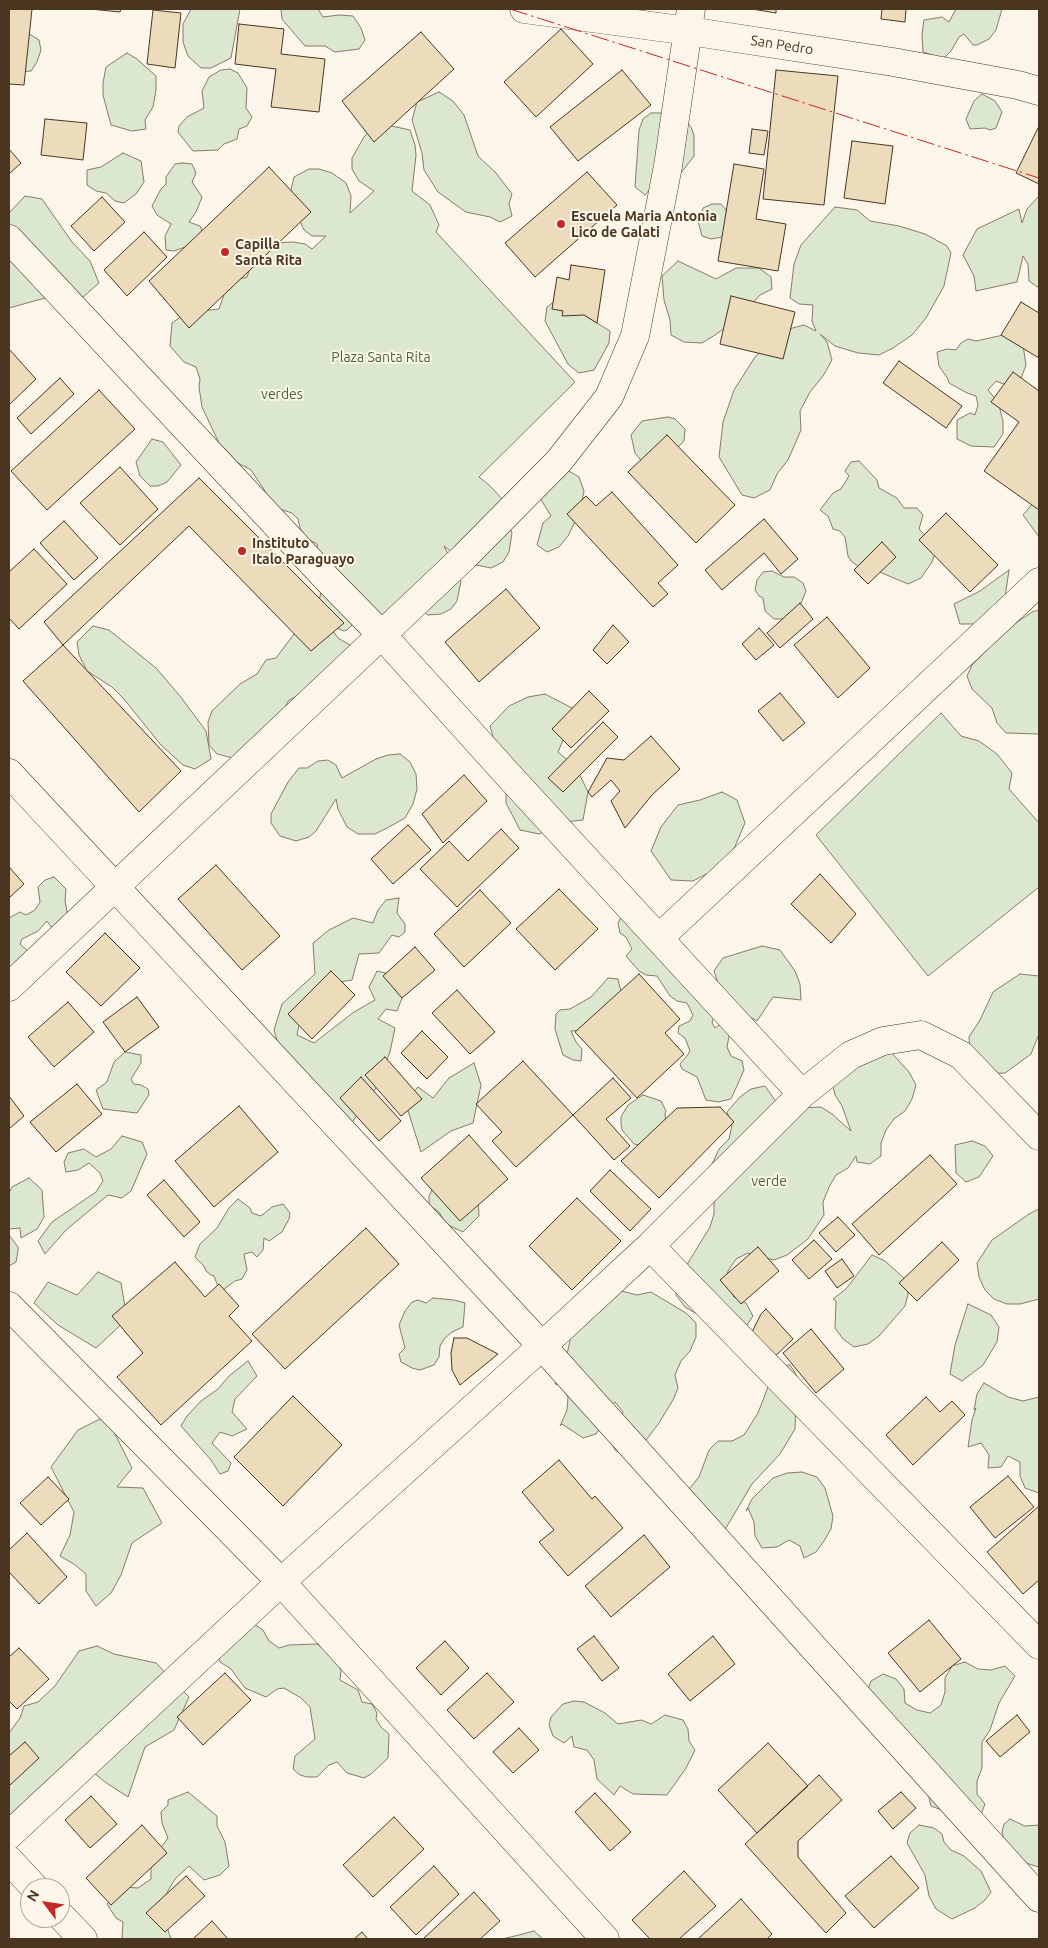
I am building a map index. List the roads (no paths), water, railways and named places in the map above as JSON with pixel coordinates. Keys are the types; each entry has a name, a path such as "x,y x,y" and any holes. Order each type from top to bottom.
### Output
{"street":[{"name":"San Pedro","path":"524,9 690,20 893,62 1018,85 1039,91"},
{"path":"9,987 464,557 559,461 609,397 635,336 668,166 690,20"},
{"path":"9,239 328,580 381,634 802,1094"},
{"path":"660,938 1035,596"},
{"path":"9,773 542,1346 1039,1898"},
{"path":"9,1835 281,1582 650,1246 802,1094 851,1055 883,1041 921,1035 961,1055 1039,1136"},
{"path":"650,1246 1039,1645"},
{"path":"9,1306 281,1582 605,1939"},
{"path":"9,1860 26,1878"},
{"path":"70,1926 82,1939"}],"place":[{"name":"Escuela Maria Antonia Lico de Galati","path":"561,224"},
{"name":"Capilla Santa Rita","path":"225,252"},
{"name":"Instituto Italo Paraguayo","path":"242,551"}],"park label":[{"name":"Plaza Santa Rita","path":"381,357"},
{"name":"verdes","path":"282,394"},
{"name":"verde","path":"769,1181"}]}
